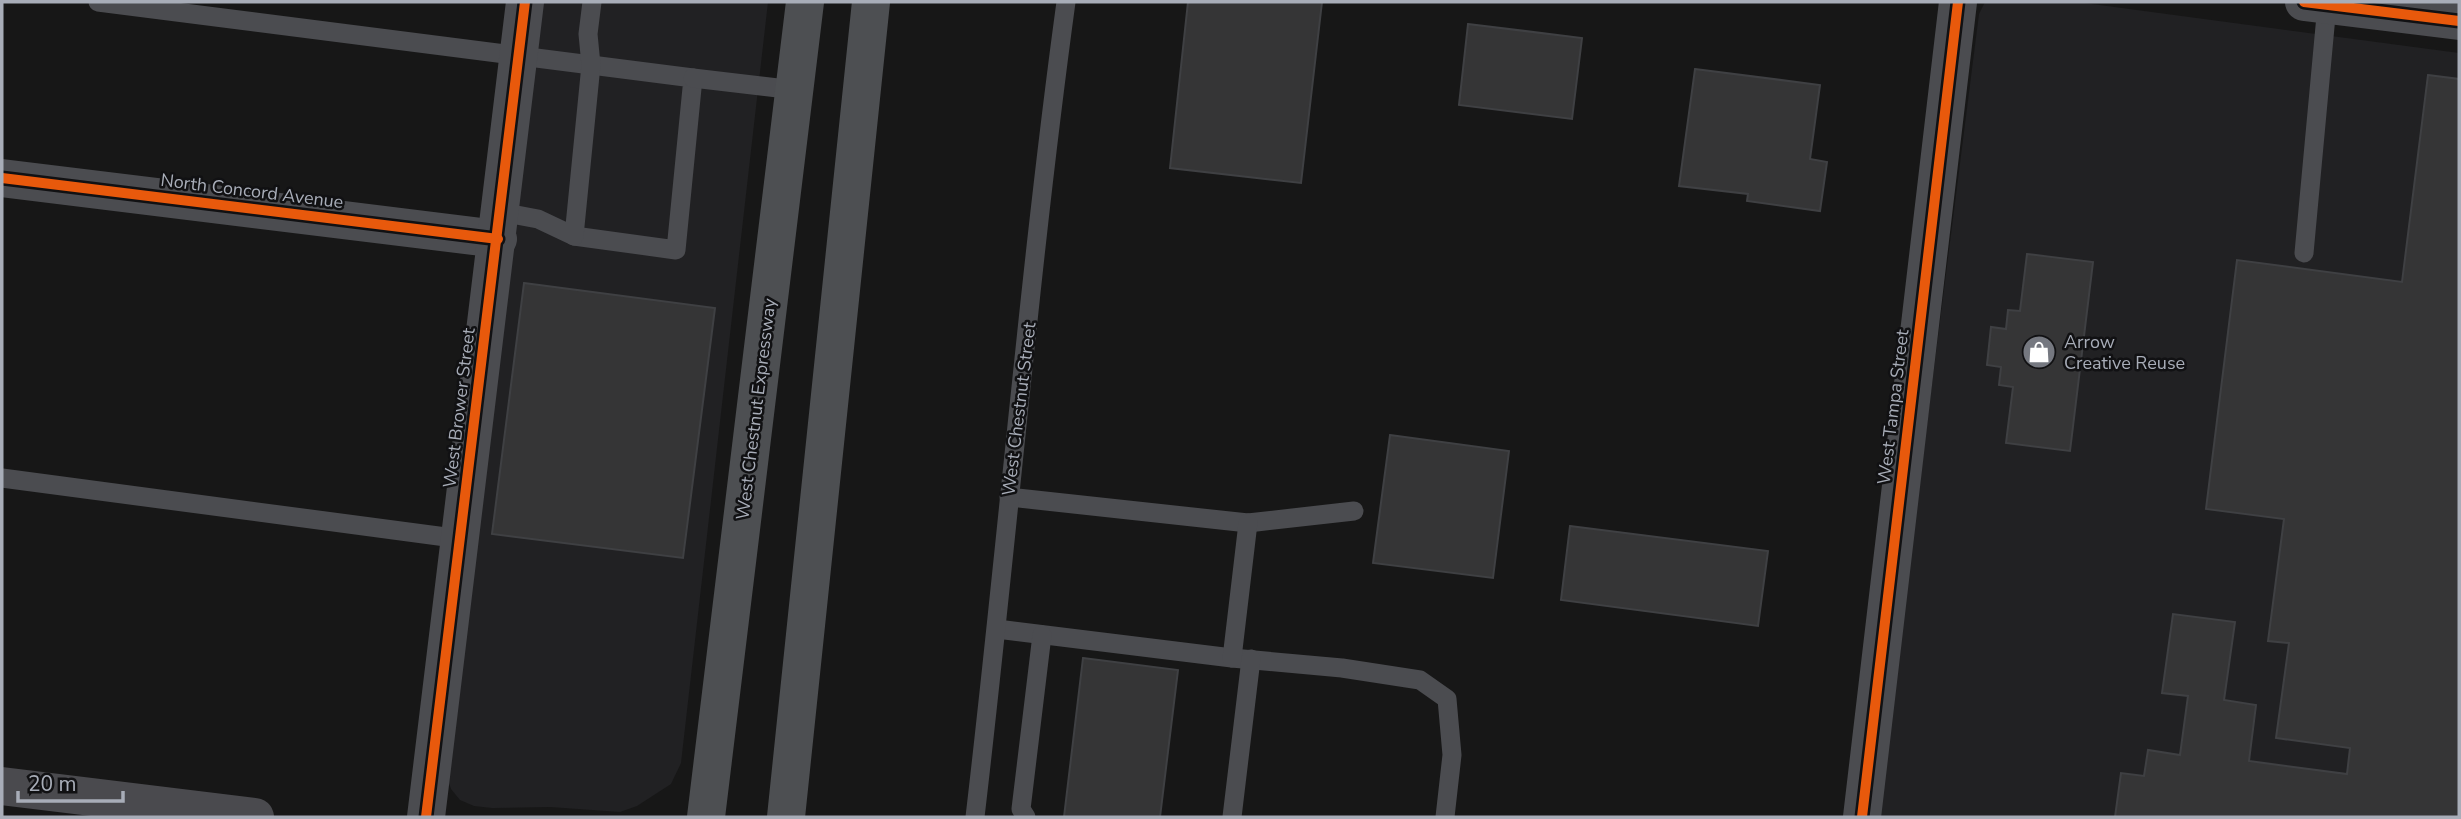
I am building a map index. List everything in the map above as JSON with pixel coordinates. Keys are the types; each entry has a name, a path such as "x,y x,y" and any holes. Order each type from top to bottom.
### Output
{"main road":[{"name":"West Chestnut Expressway","path":"706,817 806,2"},
{"path":"786,817 871,2"},
{"path":"864,56 882,2"},
{"path":"2,786 181,813 255,817"}],"street":[{"name":"West Brower Street","path":"426,817 525,2"},
{"name":"West Tampa Street","path":"1862,817 1958,2"},
{"path":"2319,3 2459,22"},
{"name":"North Concord Avenue","path":"2,178 499,226"}],"lane":[{"path":"98,2 795,90"},
{"path":"574,236 591,65 588,34 592,2"},
{"name":"West Chestnut Street","path":"975,817 1066,2"},
{"path":"2304,253 2319,3"},
{"path":"499,226 538,219 574,236 676,250 693,78"},
{"path":"2,478 461,539"},
{"path":"1009,496 1248,523 1354,511"},
{"path":"1232,817 1248,523"},
{"path":"997,629 1342,668 1419,681 1447,699 1452,755 1445,817"},
{"path":"1026,817 1021,809 1042,635"}],"shaded area":[{"path":"543,2 768,2 681,763 671,784 637,806 620,812 550,807 474,806 460,800 451,789 446,775"},
{"path":"1985,2 2077,2 2459,53 2459,817 1877,817 1979,14"}],"building":[{"path":"1188,2 1322,2 1301,183 1170,168"},
{"path":"1468,24 1582,38 1572,119 1459,105"},
{"path":"1695,69 1820,85 1810,159 1827,162 1820,211 1747,201 1748,194 1679,186"},
{"path":"2428,75 2459,79 2459,817 2115,817 2121,773 2144,776 2148,750 2180,755 2188,696 2162,693 2173,614 2235,622 2224,700 2256,705 2249,761 2347,774 2350,748 2276,738 2289,643 2268,641 2284,519 2206,509 2237,260 2402,282"},
{"path":"2027,254 2093,262 2070,451 2006,443 2013,387 1999,385 2001,367 1987,365 1991,327 2006,329 2008,310 2020,311"},
{"path":"524,283 715,308 683,558 492,534"},
{"path":"1390,435 1509,451 1493,578 1373,563"},
{"path":"1570,526 1768,551 1758,626 1561,600"},
{"path":"1083,658 1178,670 1160,817 1064,817"}],"cycle path":[{"path":"426,817 525,2"},
{"path":"1862,817 1958,2"},
{"path":"2304,2 2459,21"},
{"path":"2,178 498,239"}],"place":[{"name":"Arrow Creative Reuse","path":"2039,352"}]}
